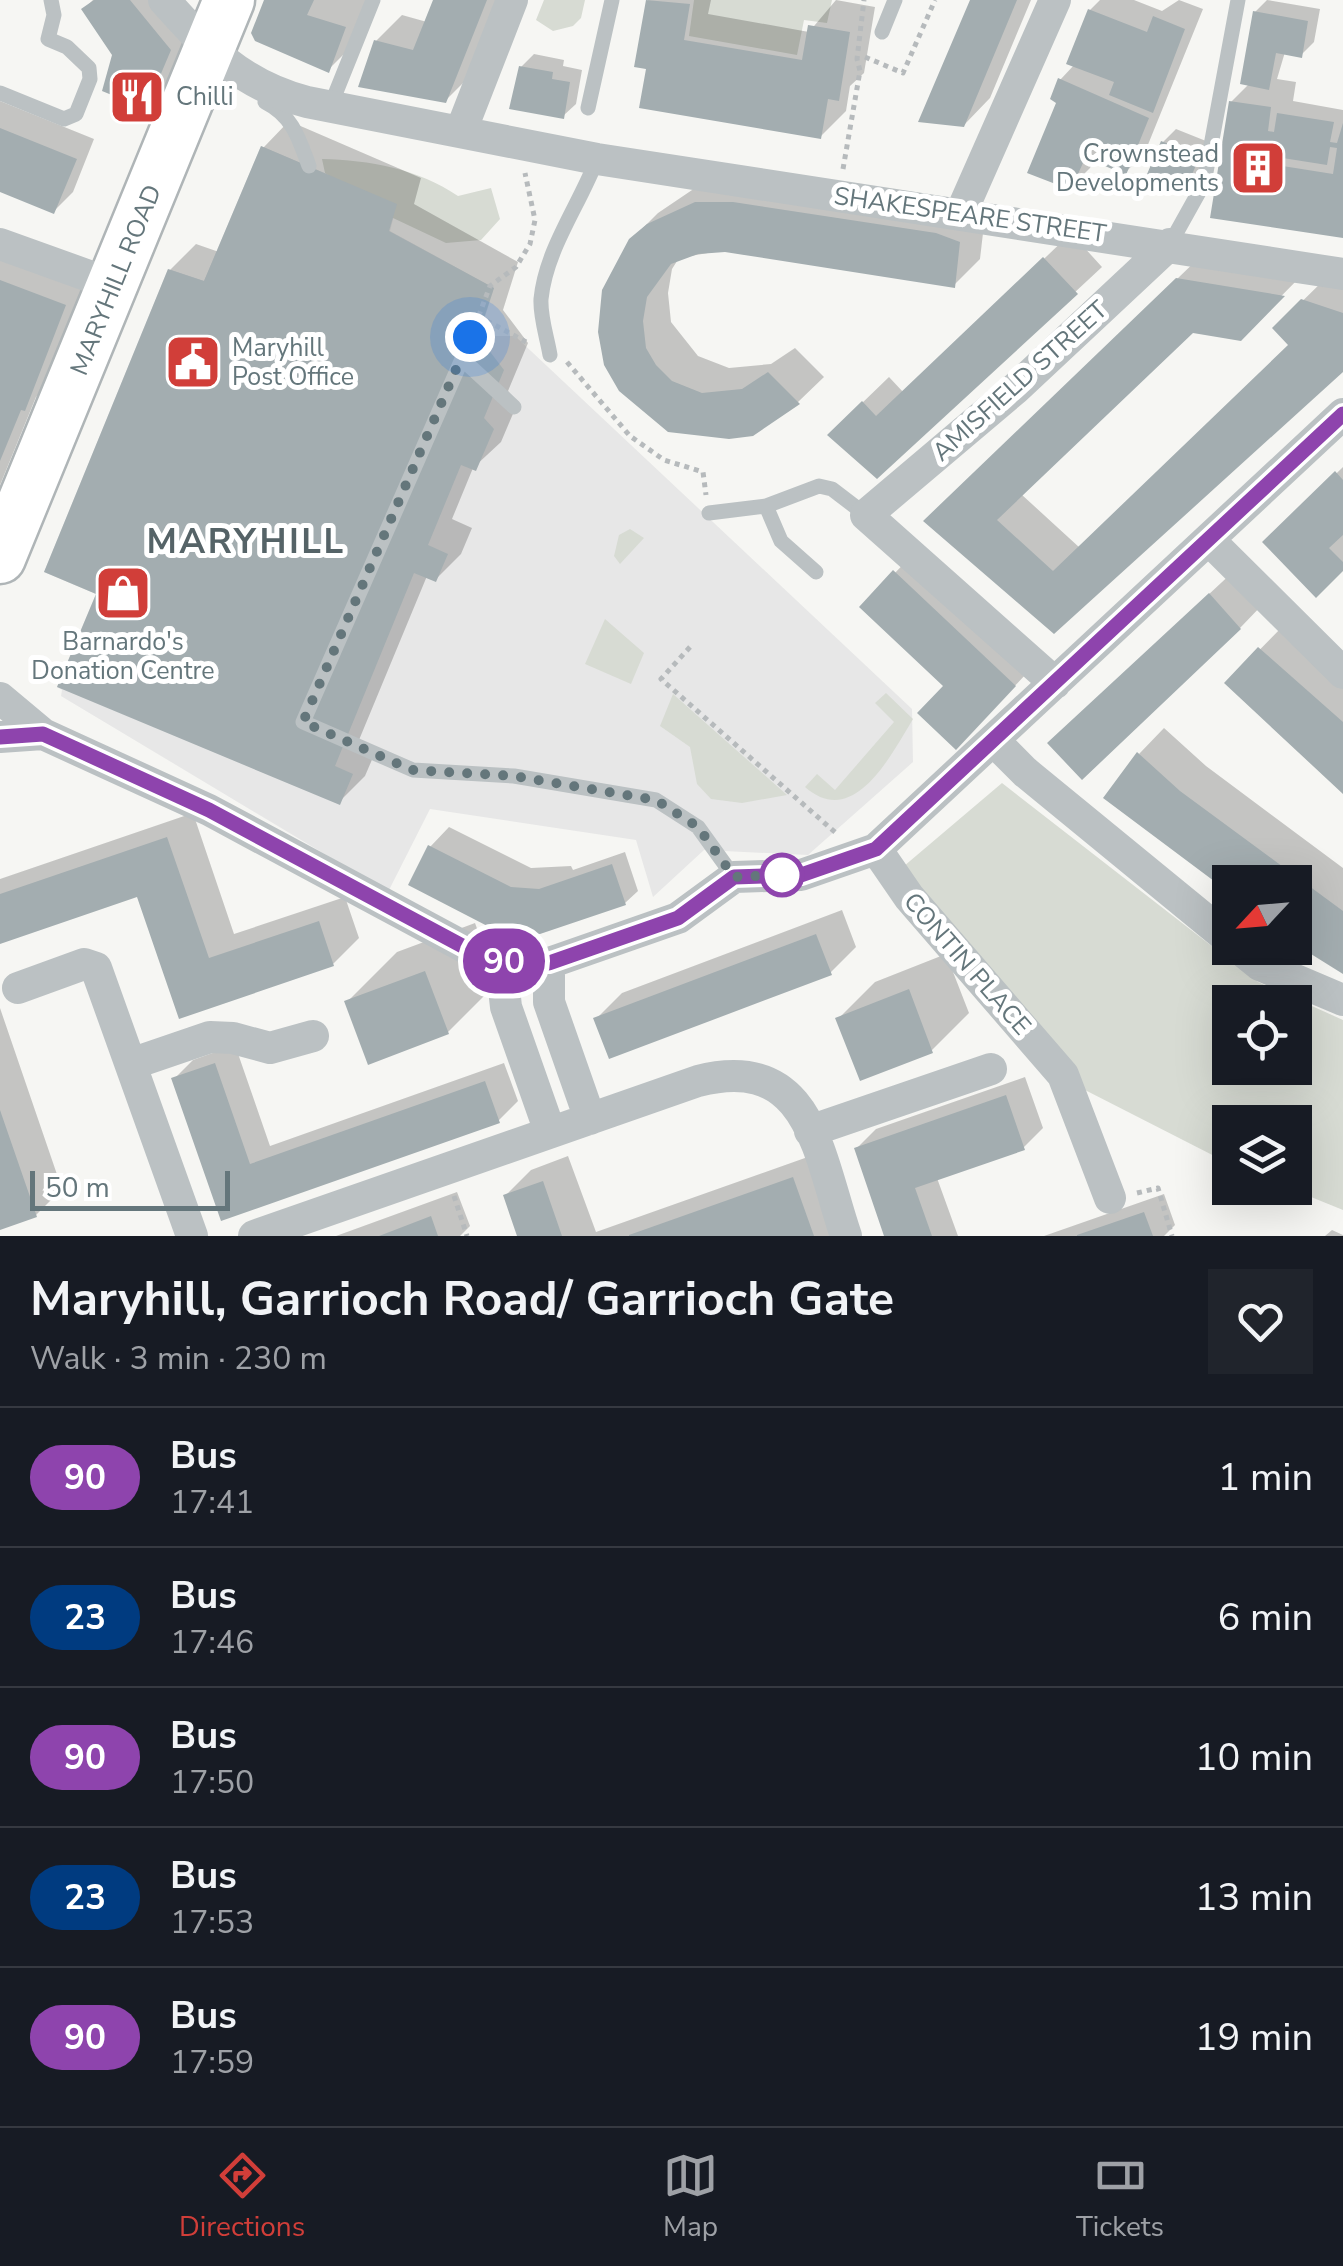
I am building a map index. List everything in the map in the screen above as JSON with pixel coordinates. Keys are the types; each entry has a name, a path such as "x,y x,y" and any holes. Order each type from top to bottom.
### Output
{"main road":[{"name":"MARYHILL ROAD","path":"0,558 230,0"}],"street":[{"name":"SHAKESPEARE STREET","path":"164,0 252,84 330,107 597,159 1170,244 1343,274"},
{"path":"461,131 512,0"},
{"path":"961,214 1054,0"},
{"path":"0,244 114,285"},
{"name":"AMISFIELD STREET","path":"866,515 1014,389 1170,244"},
{"path":"0,698 43,734 209,810 468,949 500,961 549,963 678,918 734,877 801,875 869,852 994,741 1343,414"},
{"path":"866,515 1054,683"},
{"path":"1209,540 1343,673"},
{"path":"0,737 43,734"},
{"path":"994,741 1025,772 1212,925"},
{"name":"CONTIN PLACE","path":"869,852 1063,1075 1110,1198"},
{"path":"500,961 502,994 550,1132"},
{"path":"549,963 549,1002 590,1119"},
{"path":"18,988 92,964 99,973 192,1236"},
{"path":"1260,965 1343,1000"},
{"path":"131,1064 210,1038 270,1048 313,1036"},
{"path":"810,1131 991,1069"},
{"path":"254,1236 698,1081 742,1074 763,1078 784,1089 810,1131 846,1236"}],"lane":[{"path":"0,92 64,119 76,114 90,79 88,68 68,47 48,39 54,15 51,0"},
{"path":"330,107 373,0"},
{"path":"588,108 612,0"},
{"path":"882,32 895,0"},
{"path":"1170,244 1204,183 1238,0"},
{"path":"210,48 222,77 280,110 294,127 309,166"},
{"path":"550,355 541,302 550,254 582,199 597,159"},
{"path":"514,407 462,359 303,722 412,770 514,776 656,800 698,827 734,877"},
{"path":"709,513 766,506 819,486 832,489 866,515"},
{"path":"766,506 780,541 816,572"}],"path":[{"path":"839,195 860,71 856,60 864,0"},
{"path":"865,58 903,73 934,0"},
{"path":"462,359 490,286 516,266 530,244 535,220 516,141"},
{"path":"478,316 574,365 599,405 630,436 664,460 703,472 709,513"},
{"path":"690,647 661,679 869,852"},
{"path":"444,1169 467,1236"},
{"path":"1110,1198 1158,1188 1172,1236"}],"shaded area":[{"path":"544,0 585,0 581,18 573,26 553,31 536,20"},
{"path":"694,0 832,0 827,23 804,20 797,55 689,36"},
{"path":"261,146 397,204 390,231 494,288 479,336 515,336 912,709 913,762 808,855 704,850 653,897 636,840 430,809 388,892 61,696 62,690 57,687 96,594 44,572 168,269 204,281"},
{"path":"322,159 393,168 427,179 458,196 491,188 500,219 481,240 446,243 393,218 325,173"},
{"path":"630,529 644,538 620,564 614,556 619,535"},
{"path":"605,619 644,653 631,684 585,664"},
{"path":"886,693 913,719 882,768 855,794 839,800 823,798 805,787 817,774 835,790 894,722 875,703"},
{"path":"673,694 787,795 742,803 711,799 697,784 690,747 660,726"},
{"path":"1002,783 1212,946 1212,965 1236,965 1265,985 1212,985 1212,1085 1312,1085 1312,1006 1343,1020 1343,1210 1312,1197 1312,1105 1212,1105 1212,1155 1083,1089 897,872"}],"building":[{"path":"94,0 130,0 171,50 146,109 102,91 112,55 81,9"},
{"path":"264,0 314,0 307,15 346,27 329,73 255,41 251,33"},
{"path":"433,0 487,0 446,103 358,87 374,40 413,50"},
{"path":"646,0 690,4 684,40 802,60 808,25 850,32 839,101 828,99 821,139 639,108 646,69 634,67"},
{"path":"970,0 1017,0 964,127 918,122"},
{"path":"1088,9 1147,32 1153,16 1185,29 1153,113 1109,95 1114,82 1066,64"},
{"path":"1253,11 1308,21 1302,58 1276,53 1269,90 1240,84"},
{"path":"519,66 553,72 552,79 570,82 564,119 509,109"},
{"path":"1058,78 1149,118 1126,175 1105,166 1109,154 1090,147 1071,190 1027,173 1056,103 1050,99"},
{"name":"Crownstead Developments","path":"1229,101 1271,107 1268,131 1274,132 1277,113 1334,122 1330,142 1337,143 1343,123 1343,238 1210,218","holes":["1266,141 1273,142 1270,156 1327,165 1330,147 1337,148 1333,174 1263,163"]},
{"path":"0,128 77,159 54,214 0,192"},
{"path":"1161,141 1200,156 1184,193 1145,179"},
{"path":"261,146 397,204 389,231 494,288 478,336 504,370 484,418 494,429 476,471 461,465 428,545 448,554 436,582 414,573 335,766 353,774 340,805 57,687 96,594 44,572 168,269 204,281"},
{"path":"695,202 733,202 936,233 960,242 955,288 725,252 698,254 671,264 647,297 643,321 646,348 656,365 672,381 702,393 742,389 768,372 800,404 753,436 729,439 668,432 619,391 604,365 598,332 602,290 629,239 647,224"},
{"path":"1043,257 1078,294 877,479 827,435 862,401 876,416"},
{"path":"1176,278 1285,296 1241,341 1193,333 997,520 1053,571 1288,345 1272,328 1301,299 1343,313 1343,372 1054,634 923,521"},
{"path":"0,280 66,305 25,411 21,410 0,461"},
{"path":"1335,471 1343,480 1343,535 1329,548 1343,562 1343,571 1316,598 1262,542"},
{"path":"893,570 1016,686 956,750 917,713 943,686 859,607"},
{"path":"1209,593 1241,629 1082,780 1047,743"},
{"path":"1258,647 1343,722 1343,794 1224,683"},
{"path":"1137,752 1180,791 1281,865 1212,865 1212,880 1103,798"},
{"path":"167,837 209,958 319,921 334,966 179,1019 137,897 0,944 0,894"},
{"path":"428,845 511,887 539,889 612,864 626,905 540,934 497,931 408,885"},
{"path":"1312,888 1343,911 1343,974 1312,955"},
{"path":"816,934 832,975 609,1059 593,1018"},
{"path":"425,971 449,1034 368,1065 344,1001"},
{"path":"909,989 933,1053 860,1081 835,1018"},
{"path":"215,1063 250,1164 485,1081 500,1123 221,1221 171,1078"},
{"path":"1006,1095 1025,1150 915,1188 932,1236 884,1236 854,1148"},
{"path":"0,1110 37,1217 0,1230"},
{"path":"793,1177 814,1236 629,1236 629,1235"},
{"path":"543,1181 562,1236 517,1236 503,1195"},
{"path":"1144,1212 1153,1236 1077,1236 1077,1235"},
{"path":"431,1216 438,1236 379,1236"}],"bus line":[{"name":"90","path":"0,737 43,734 209,810 468,949 500,961 549,963 678,918 734,877 801,875 876,849 1343,414"}],"place":[{"name":"Chilli","path":"137,97"},
{"name":"Crownstead Developments","path":"1258,168"},
{"name":"Maryhill Post Office","path":"193,362"},
{"name":"Barnardo's Donation Centre","path":"123,593"}],"district":[{"name":"MARYHILL","path":"246,541"}],"route":[{"path":"470,337 303,722 412,770 514,776 656,800 673,807 698,827 734,877 782,875"}]}
